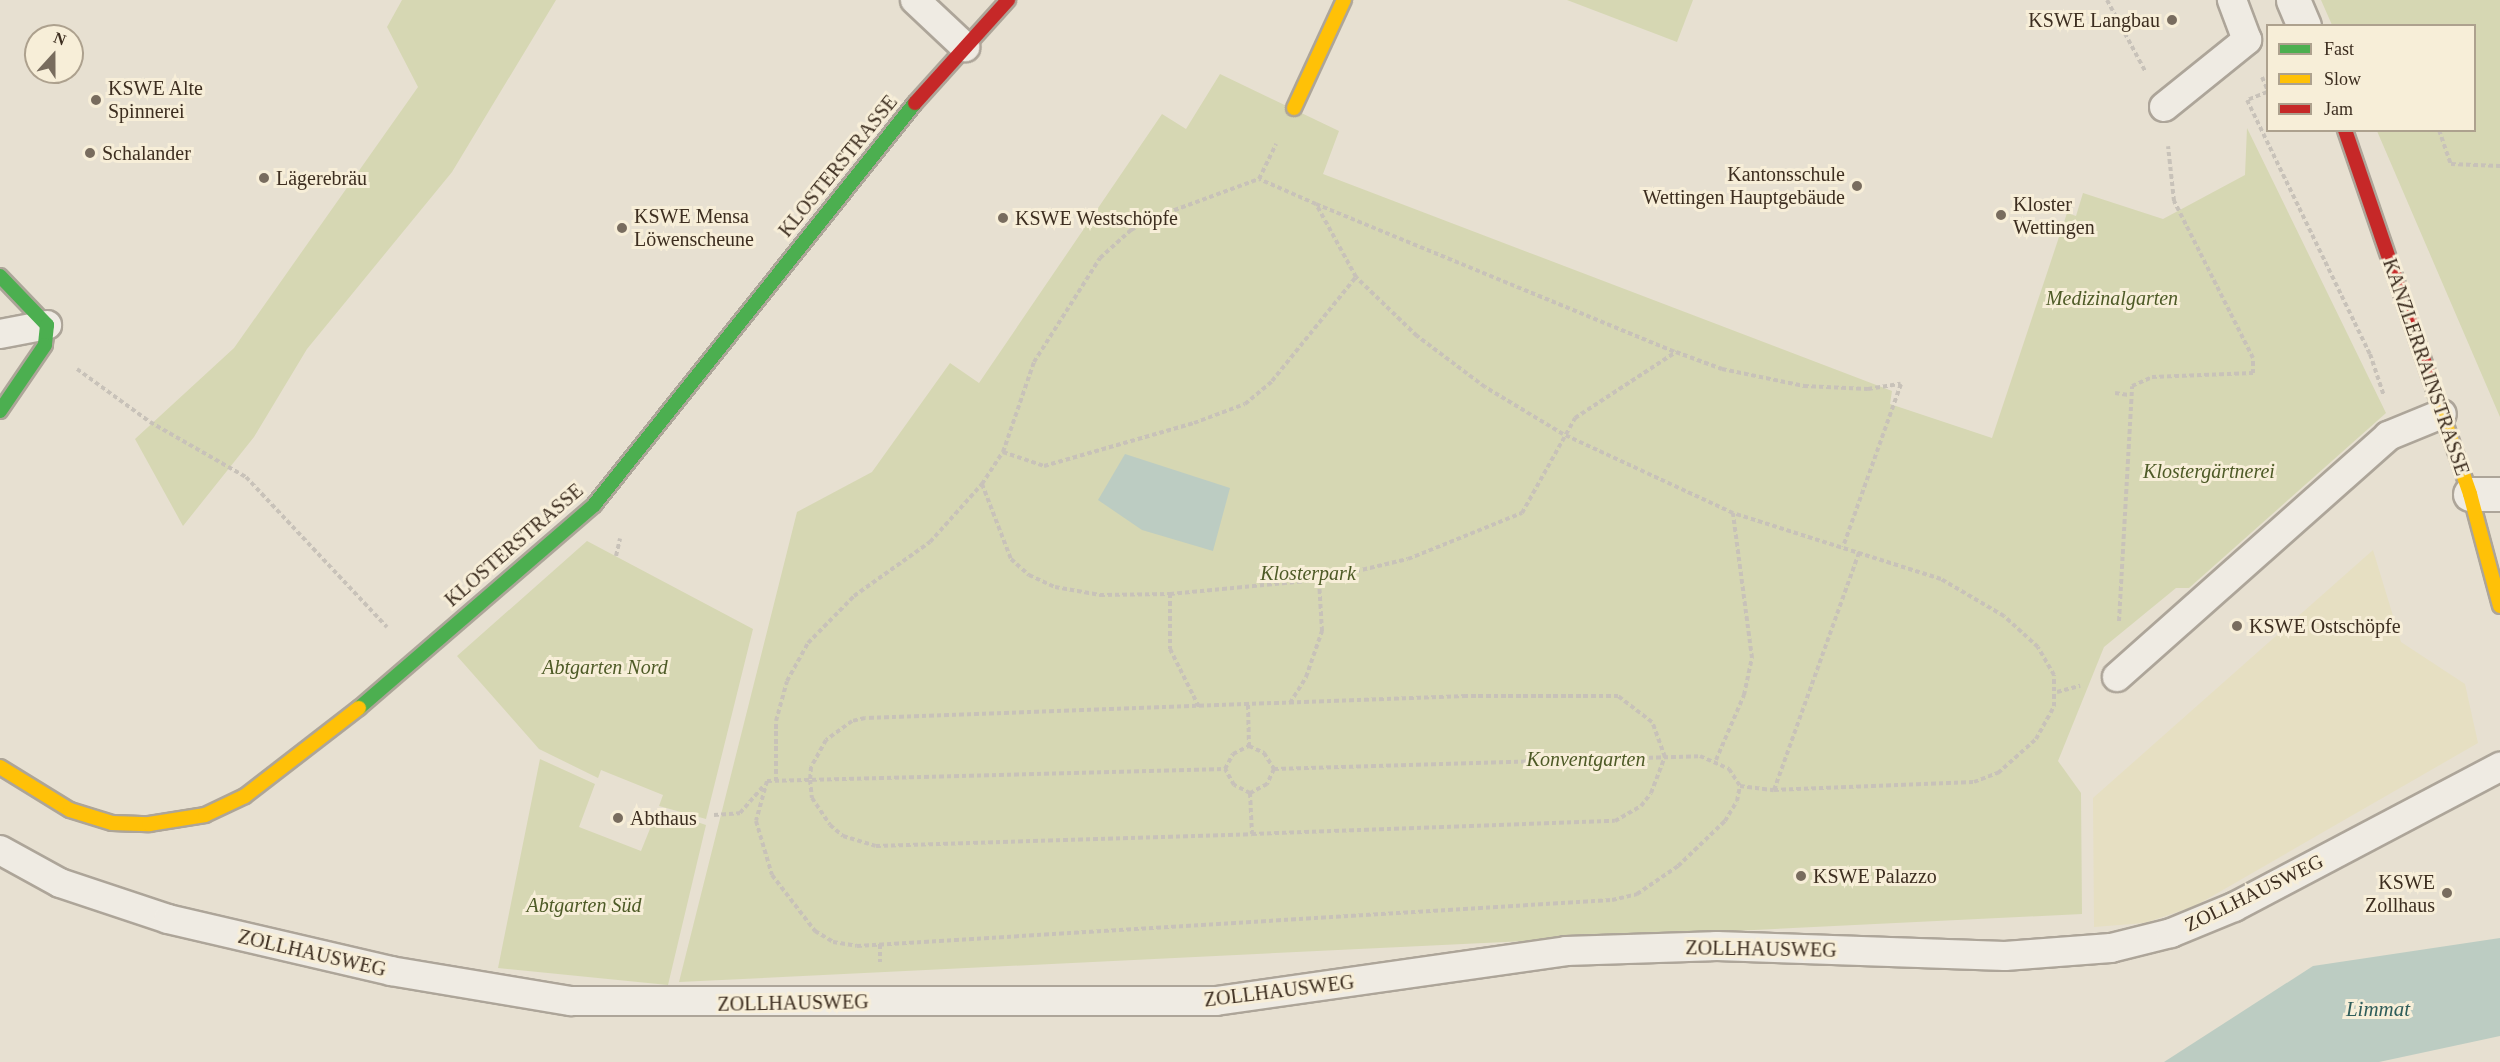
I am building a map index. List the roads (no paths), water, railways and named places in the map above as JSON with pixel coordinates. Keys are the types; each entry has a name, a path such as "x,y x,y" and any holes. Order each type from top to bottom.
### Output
{"street":[{"name":"KLOSTERSTRASSE","path":"0,767 70,810 112,823 149,824 205,815 245,795 346,720 415,656 594,505 897,123 1008,0"},
{"path":"1294,108 1344,0"},
{"path":"2293,0 2303,24"},
{"name":"KANZLERRAINSTRASSE","path":"2346,132 2442,414 2485,494 2500,606"},
{"path":"0,276 46,335 0,411"}],"lane":[{"path":"915,0 965,47"},
{"path":"2164,107 2247,40 2232,0"},
{"path":"0,334 46,335"},
{"path":"2116,677 2388,436 2442,414"},
{"name":"ZOLLHAUSWEG","path":"0,850 60,883 168,919 426,978 571,1001 1216,1001 1566,951 1717,946 2005,956 2111,948 2171,933 2234,907 2500,768"}],"water":[{"path":"1125,454 1230,488 1213,551 1142,530 1098,500"},
{"name":"Limmat","path":"2500,938 2500,1036 2379,1062 2164,1062 2313,966"}],"place":[{"name":"KSWE Langbau","path":"2172,20"},
{"name":"KSWE Alte Spinnerei","path":"96,100"},
{"name":"Schalander","path":"90,153"},
{"name":"Lägerebräu","path":"264,178"},
{"name":"Kantonsschule Wettingen Hauptgebäude","path":"1857,186"},
{"name":"Kloster Wettingen","path":"2001,215"},
{"name":"KSWE Westschöpfe","path":"1003,218"},
{"name":"KSWE Mensa Löwenscheune","path":"622,228"},
{"name":"KSWE Ostschöpfe","path":"2237,626"},
{"name":"Abthaus","path":"618,818"},
{"name":"KSWE Palazzo","path":"1801,876"},
{"name":"KSWE Zollhaus","path":"2447,893"}],"park label":[{"name":"Medizinalgarten","path":"2112,298"},
{"name":"Klostergärtnerei","path":"2209,471"},
{"name":"Klosterpark","path":"1308,573"},
{"name":"Abtgarten Nord","path":"605,667"},
{"name":"Konventgarten","path":"1586,759"},
{"name":"Abtgarten Süd","path":"584,905"}]}
